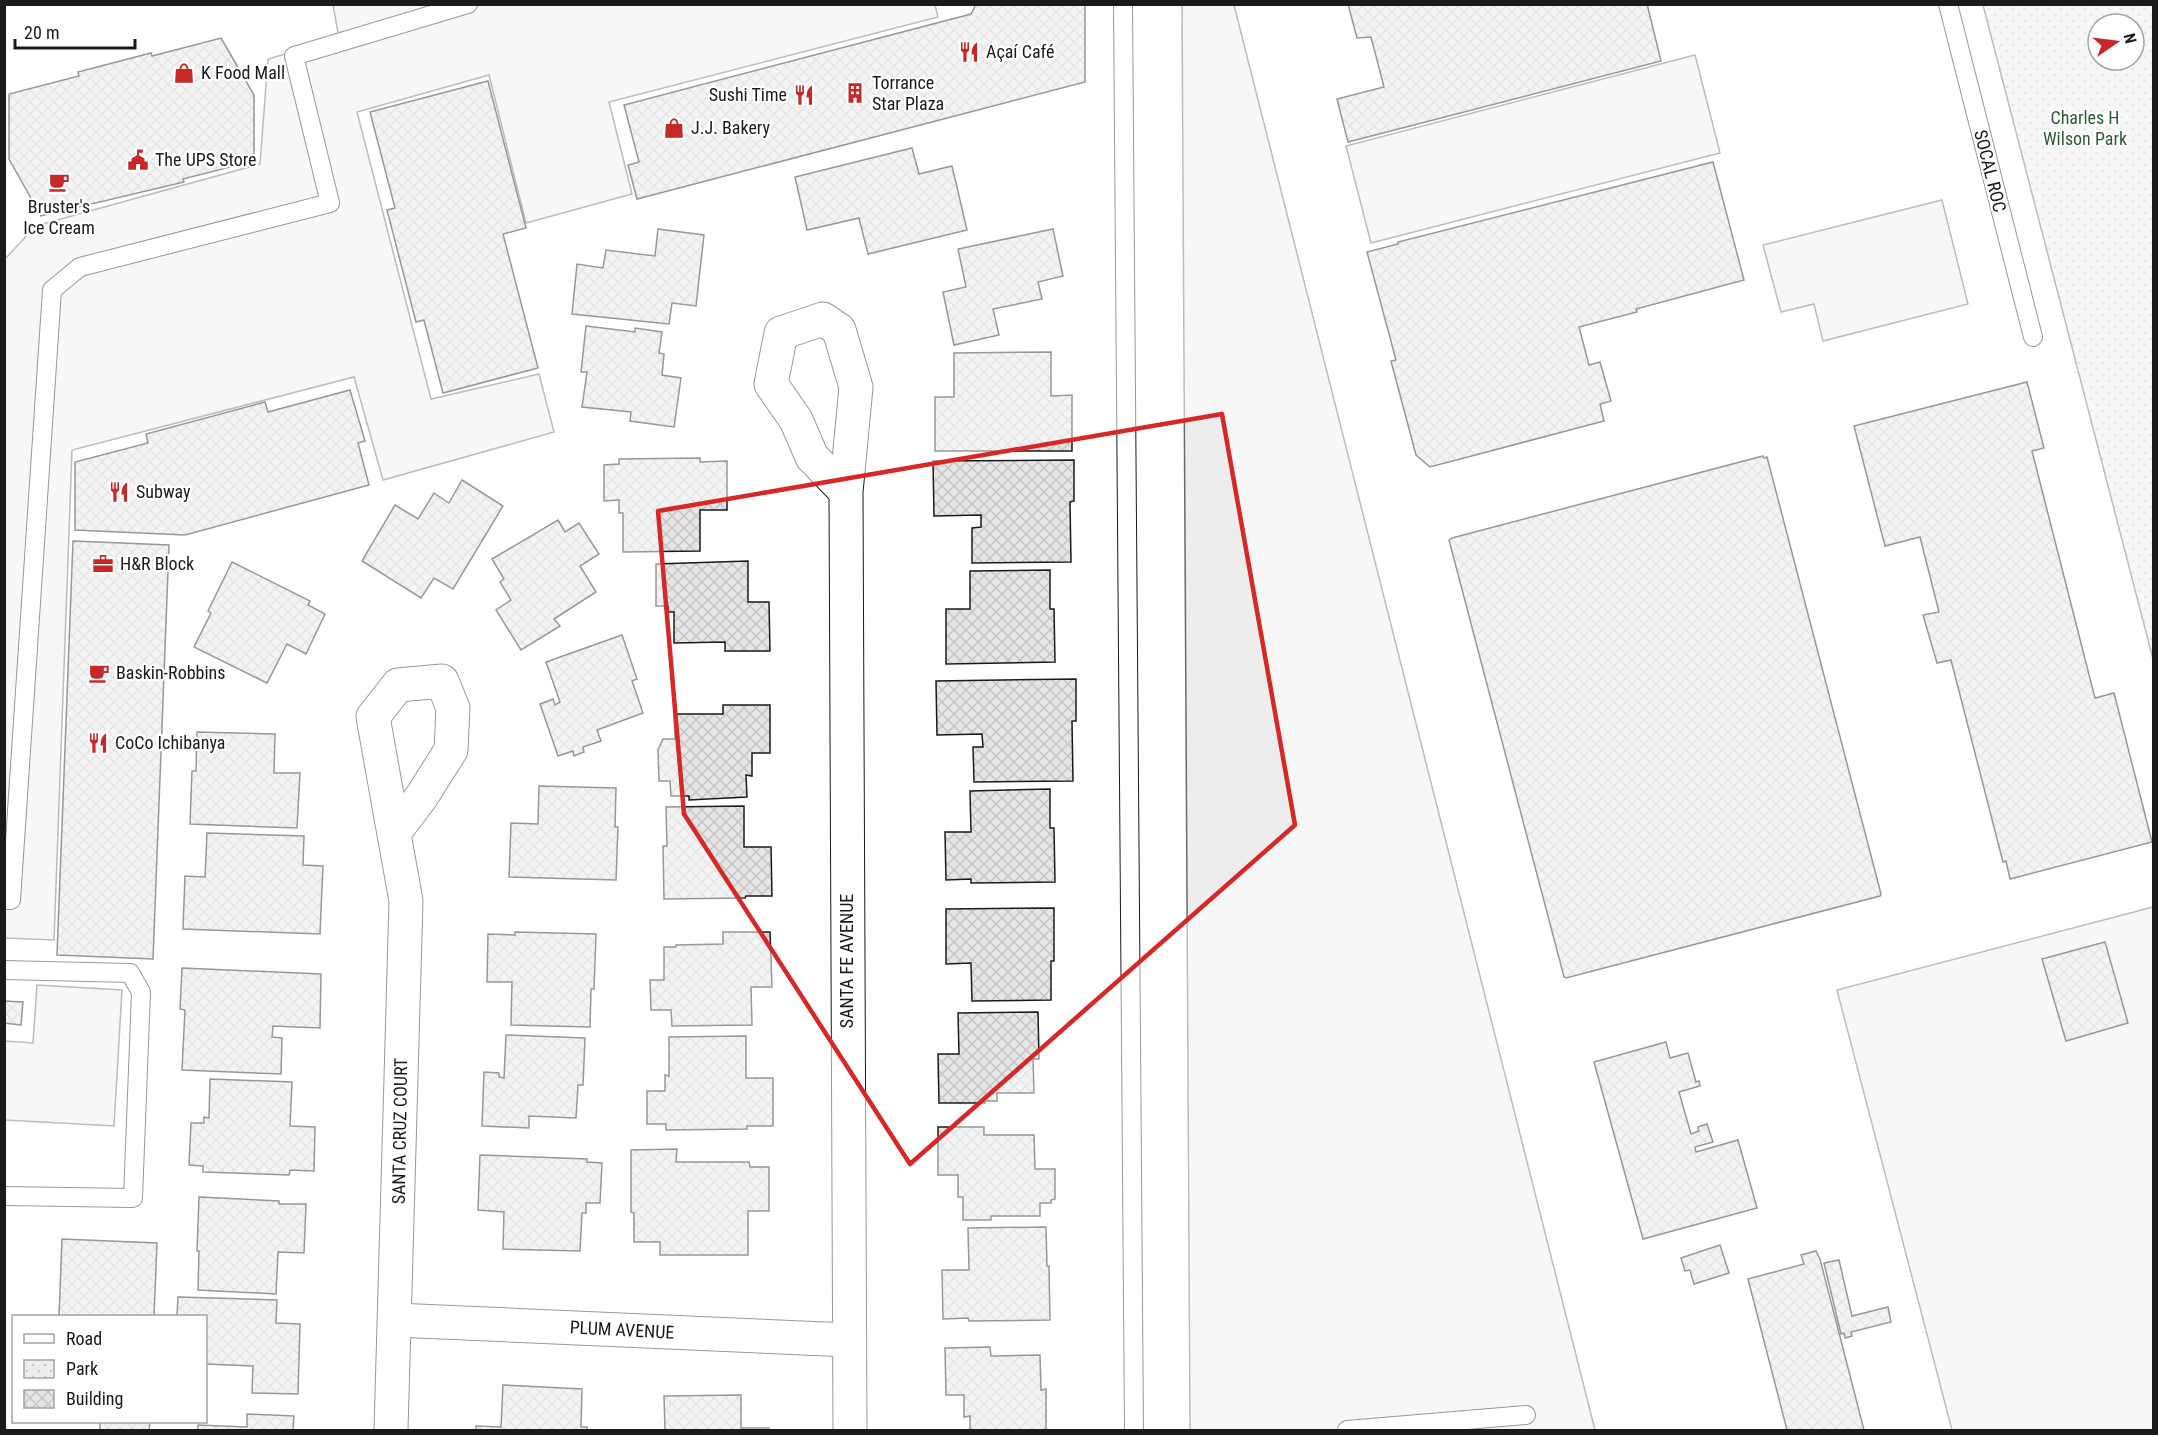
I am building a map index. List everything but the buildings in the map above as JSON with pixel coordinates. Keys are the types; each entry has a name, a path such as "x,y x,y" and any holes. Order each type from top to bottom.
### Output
{"street":[{"name":"SANTA FE AVENUE","path":"846,492 850,1431"},
{"name":"SANTA CRUZ COURT","path":"391,1431 406,901 394,833"},
{"name":"PLUM AVENUE","path":"395,1320 849,1340"}],"lane":[{"path":"4,900 11,900 52,290 80,267 330,203 294,56 468,4"},
{"path":"1123,4 1134,1431"},
{"name":"SOCAL ROC","path":"1948,4 2032,337"},
{"path":"4,969 130,973 141,992 133,1198 4,1196"},
{"path":"1347,1431 1526,1415"}],"highlighted area":[{"path":"1222,414 1295,825 910,1164 684,814 658,511"}],"shaded area":[{"path":"333,5 935,5 938,17 609,102 632,194 526,223 489,75 357,112 431,399 539,374 554,432 383,480 354,377 72,450 54,940 5,938 4,260 39,225 260,164 268,59 339,38"},
{"path":"1182,5 1234,5 1595,1430 1190,1430"},
{"path":"1695,55 1720,153 1371,243 1346,146"},
{"path":"1942,200 1968,304 1823,341 1814,304 1781,312 1763,245"},
{"path":"2153,907 2153,1430 1952,1430 1837,990"},
{"path":"37,985 122,990 114,1126 5,1120 5,1041 33,1043"}],"green space":[{"name":"Charles H Wilson Park","path":"1983,5 2153,5 2153,659"}],"place":[{"name":"Açaí Café","path":"969,52"},
{"name":"K Food Mall","path":"184,73"},
{"name":"Torrance Star Plaza","path":"855,93"},
{"name":"Sushi Time","path":"804,95"},
{"name":"J.J. Bakery","path":"674,128"},
{"name":"The UPS Store","path":"138,160"},
{"name":"Bruster's Ice Cream","path":"59,182"},
{"name":"Subway","path":"119,492"},
{"name":"H&R Block","path":"103,564"},
{"name":"Baskin-Robbins","path":"99,673"},
{"name":"CoCo Ichibanya","path":"98,743"}]}
